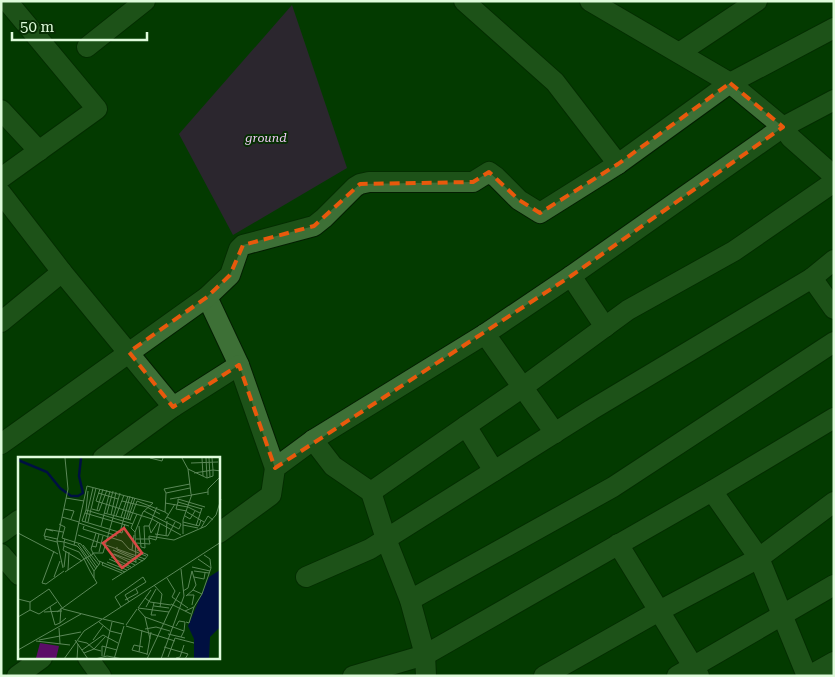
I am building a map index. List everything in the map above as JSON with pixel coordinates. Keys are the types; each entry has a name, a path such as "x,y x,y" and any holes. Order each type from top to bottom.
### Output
{"street":[{"path":"1,178 97,109 7,1"},
{"path":"88,47 145,1"},
{"path":"464,1 556,82 618,164"},
{"path":"590,1 730,84 783,127 791,138 834,176"},
{"path":"679,54 757,1"},
{"path":"1,444 207,297 230,275 239,249 243,245 314,226 360,184 369,182 473,182 489,172 519,200 540,213 618,164 730,84 834,28"},
{"path":"275,468 313,440 485,334 783,127 834,100"},
{"path":"1,110 39,151"},
{"path":"371,492 523,387 628,310 734,251 834,182"},
{"path":"1,193 62,272 173,407"},
{"path":"306,577 386,540 608,400 812,278 834,260"},
{"path":"1,322 62,272"},
{"path":"571,276 605,326"},
{"path":"812,278 834,309"},
{"path":"207,297 239,365 275,468 271,495 220,532"},
{"path":"485,334 555,433"},
{"path":"410,600 613,487 834,342"},
{"path":"104,457 173,407 239,365"},
{"path":"353,676 425,655 712,491 834,418"},
{"path":"466,426 494,471"},
{"path":"313,440 333,466 371,492 386,540 410,600 425,655 426,676"},
{"path":"712,491 759,558 808,676 834,662"},
{"path":"544,676 659,611 759,558 834,502"},
{"path":"1,533 18,521"},
{"path":"618,544 659,611 690,673 782,614 834,585"},
{"path":"1,554 18,574"},
{"path":"17,676 39,660"},
{"path":"90,660 102,676"}],"highlighted area":[{"path":"730,83 783,127 571,276 275,468 239,365 173,407 129,352 207,297 230,275 243,245 314,226 360,184 473,182 489,172 519,200 540,213 618,164"}],"green space":[{"name":"ground","path":"292,5 347,168 233,235 179,134"}]}
